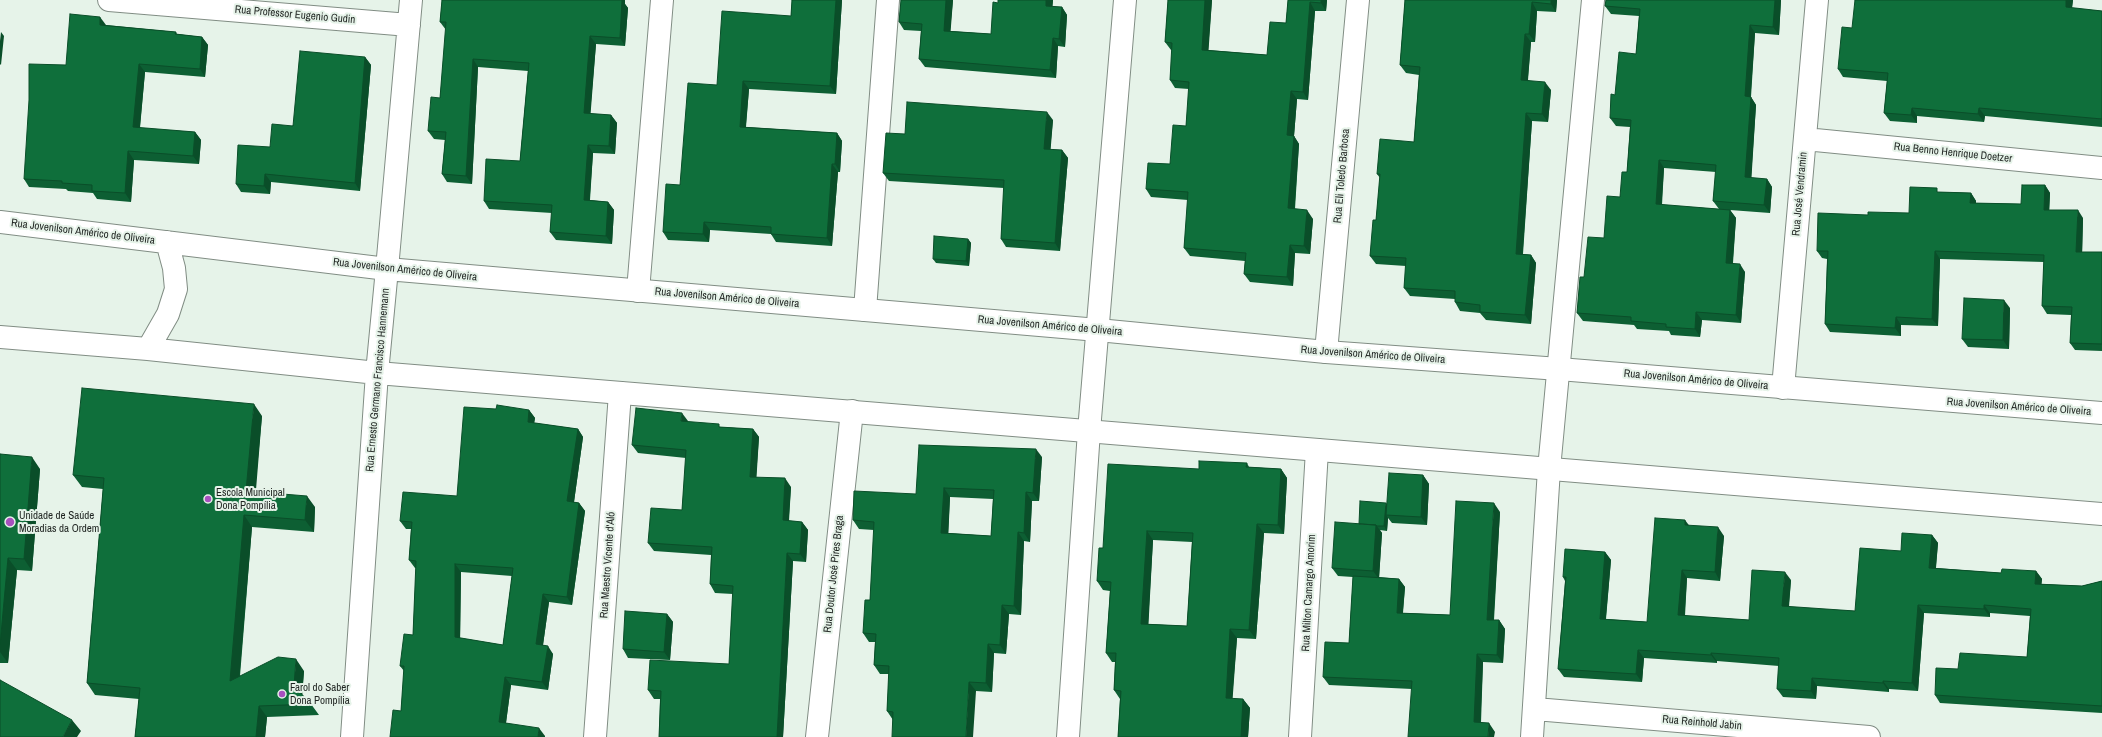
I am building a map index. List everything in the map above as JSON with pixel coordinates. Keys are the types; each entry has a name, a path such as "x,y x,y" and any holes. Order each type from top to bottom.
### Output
{"street":[{"name":"Rua Professor Eugenio Gudin","path":"109,0 409,25"},
{"name":"Rua Ernesto Germano Francisco Hannemann","path":"352,737 377,373 411,0"},
{"path":"638,291 662,0"},
{"path":"865,310 888,0"},
{"path":"1068,737 1089,431 1125,0"},
{"name":"Rua Eli Toledo Barbosa","path":"1326,352 1358,0"},
{"path":"1532,737 1535,709 1549,469 1593,0"},
{"name":"Rua José Vendramin","path":"1783,388 1817,0"},
{"name":"Rua Benno Henrique Doetzer","path":"1805,139 2102,168"},
{"name":"Rua Jovenilson Américo de Oliveira","path":"0,222 387,269 1098,330 1326,352 1559,369 2102,413"},
{"path":"148,349 168,314 176,289 174,268 166,242"},
{"path":"0,337 148,349 377,373 2102,514"},
{"name":"Rua Maestro Vicente d'Aló","path":"595,737 620,393"},
{"name":"Rua Doutor José Pires Braga","path":"817,737 852,411"},
{"name":"Rua Milton Camargo Amorim","path":"1300,737 1317,450"},
{"name":"Rua Reinhold Jabin","path":"1535,709 1869,737"}],"building":[{"path":"442,0 622,0 620,38 590,36 584,113 611,115 609,146 588,145 584,200 608,202 606,236 550,232 552,205 484,201 486,159 520,161 529,63 473,59 466,176 442,174 446,132 428,131 431,97 440,98 446,22 440,22"},
{"path":"792,0 836,0 830,86 743,81 740,127 837,133 835,164 832,164 827,238 771,234 771,227 704,222 703,234 663,232 666,184 680,185 688,83 717,85 722,11 791,16"},
{"path":"901,0 946,0 944,31 991,34 993,2 998,3 998,0 1046,0 1046,6 1062,7 1059,39 1053,38 1050,70 919,59 922,24 899,22"},
{"path":"1168,0 1205,0 1202,50 1267,55 1270,22 1286,23 1288,0 1321,0 1321,3 1310,2 1303,92 1291,91 1287,135 1294,136 1288,208 1307,210 1304,246 1290,245 1287,277 1244,274 1246,253 1184,248 1188,192 1146,189 1148,163 1170,164 1173,125 1186,126 1189,82 1170,80 1172,43 1165,42"},
{"path":"1405,0 1551,0 1551,4 1532,2 1529,34 1525,34 1521,80 1545,82 1542,114 1526,113 1516,254 1531,255 1525,315 1480,312 1480,305 1455,302 1455,291 1404,288 1406,258 1370,256 1373,220 1376,220 1380,174 1377,174 1380,139 1414,142 1420,67 1400,65"},
{"path":"1606,0 1775,0 1773,27 1750,25 1745,96 1751,97 1745,177 1767,179 1764,205 1713,201 1716,165 1659,160 1656,204 1730,210 1726,263 1740,264 1736,315 1696,312 1695,329 1666,327 1666,324 1631,321 1631,317 1577,313 1580,277 1584,277 1588,237 1604,238 1607,196 1620,197 1622,172 1627,172 1631,120 1610,118 1611,94 1615,95 1619,52 1636,54 1640,9 1605,6"},
{"path":"1855,0 2066,0 2066,7 2102,11 2102,119 1979,108 1978,114 1912,108 1911,115 1884,113 1888,73 1838,69 1842,27 1852,28"},
{"path":"70,14 100,17 100,25 176,32 175,34 202,37 200,69 139,64 133,127 195,132 193,156 128,151 125,193 92,191 92,185 62,183 62,181 24,179 29,100 29,64 66,65"},
{"path":"300,51 365,57 355,183 265,174 264,186 236,184 238,145 270,147 272,124 293,126"},
{"path":"907,102 1047,112 1044,149 1062,150 1055,243 1001,239 1004,180 883,173 886,133 905,134"},
{"path":"2022,185 2045,185 2044,210 2078,210 2076,252 2102,252 2102,344 2070,343 2072,307 2042,306 2044,255 1935,251 1932,319 1896,317 1895,328 1825,324 1828,251 1817,251 1818,213 1868,215 1868,212 1909,213 1910,187 1937,188 1937,192 1971,193 1970,203 2021,204"},
{"path":"934,236 968,239 966,261 933,259"},
{"path":"1964,298 2004,300 2003,340 1962,339"},
{"path":"82,388 254,404 246,491 307,496 305,520 244,515 230,681 278,657 296,659 294,686 311,704 259,706 256,737 135,737 140,688 87,683 104,478 73,475"},
{"path":"497,405 529,410 528,422 578,429 567,501 579,503 567,597 543,594 536,644 548,646 542,682 505,677 499,722 539,728 538,737 390,737 393,710 401,711 404,666 400,666 404,634 413,635 416,561 409,560 412,522 400,521 403,492 457,496 464,407 496,409","holes":["455,564 513,568 503,645 455,637"]},
{"path":"636,408 682,413 681,421 719,424 719,427 753,429 750,477 785,478 783,520 802,522 800,554 787,553 777,737 659,737 661,691 648,690 650,660 729,664 733,586 710,584 712,547 648,543 651,508 682,510 686,450 632,445"},
{"path":"919,445 1036,449 1033,493 1026,492 1024,533 1018,532 1014,606 1002,605 1000,645 988,644 986,683 969,682 966,737 892,737 893,712 887,711 889,666 874,665 876,634 863,633 865,600 870,600 874,522 853,520 854,491 916,494","holes":["944,488 994,490 991,536 941,533"]},
{"name":"Unidade de Saúde Moradias da Ordem","path":"0,454 32,457 24,559 8,558 0,645"},
{"path":"1199,461 1247,463 1246,467 1281,469 1278,525 1257,524 1249,630 1230,629 1226,698 1243,699 1241,737 1118,737 1121,691 1114,690 1116,653 1106,653 1111,582 1097,581 1099,548 1103,548 1108,464 1199,469","holes":["1147,531 1193,533 1187,626 1141,624"]},
{"path":"1389,473 1423,475 1421,517 1386,515"},
{"path":"1360,501 1386,503 1384,526 1359,524"},
{"path":"1456,501 1494,503 1487,620 1499,620 1497,655 1477,654 1474,722 1489,723 1488,737 1408,737 1412,681 1323,677 1325,642 1349,643 1353,576 1399,579 1397,613 1450,615"},
{"path":"1655,518 1685,520 1685,525 1718,527 1715,572 1682,570 1678,615 1749,620 1752,570 1785,572 1782,606 1855,611 1860,548 1901,551 1902,533 1932,535 1929,568 2001,573 2002,569 2036,571 2035,584 2082,586 2102,581 2102,706 1935,695 1936,668 1958,669 1960,653 2027,657 2031,609 1984,605 1984,609 1918,605 1912,683 1883,681 1883,683 1812,678 1811,691 1777,689 1779,658 1638,650 1636,674 1558,669 1566,577 1563,577 1565,549 1605,552 1600,619 1647,622"},
{"path":"1335,522 1376,525 1373,571 1332,568"},
{"path":"625,611 667,614 664,652 623,649"},
{"path":"0,680 72,720 63,737 0,737"}],"place":[{"name":"Escola Municipal Dona Pompília","path":"208,499"},
{"name":"Unidade de Saúde Moradias da Ordem","path":"10,522"},
{"name":"Farol do Saber Dona Pompília","path":"282,694"}]}
